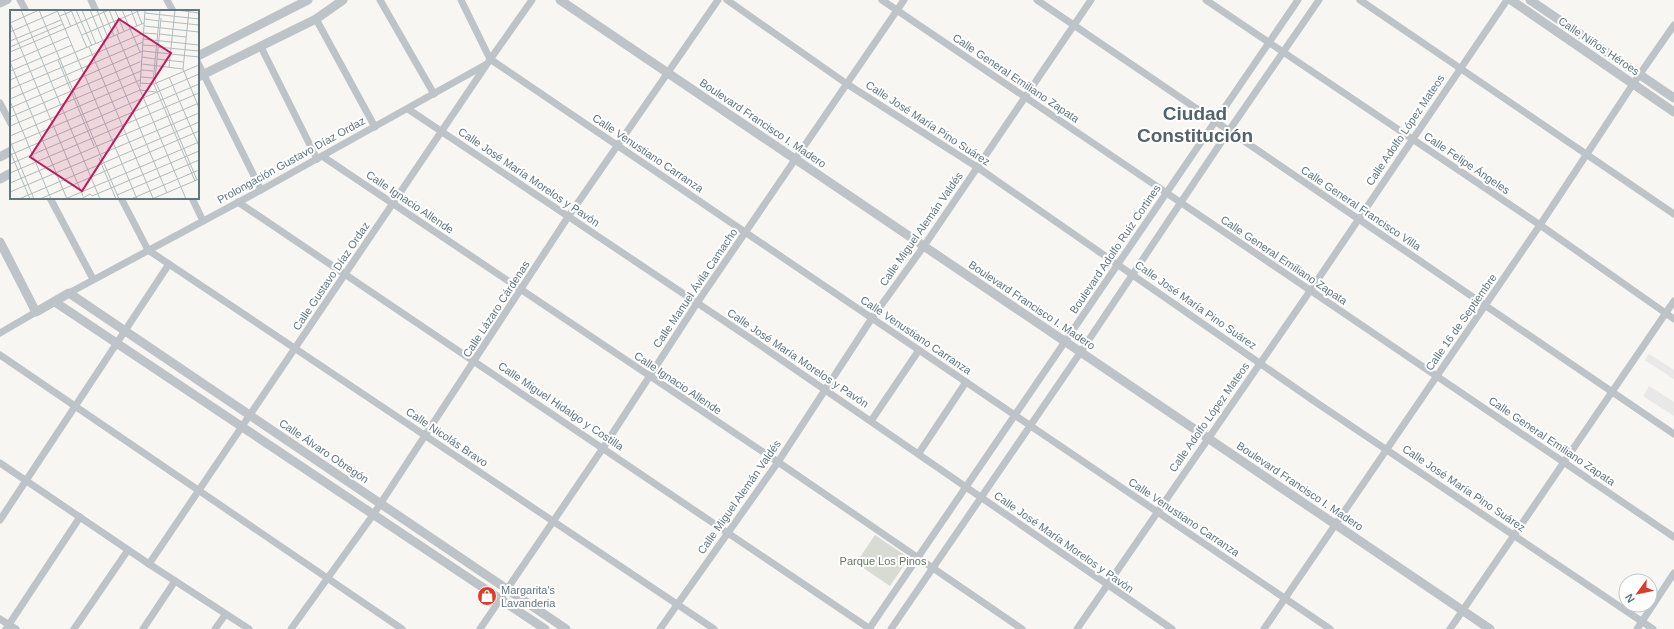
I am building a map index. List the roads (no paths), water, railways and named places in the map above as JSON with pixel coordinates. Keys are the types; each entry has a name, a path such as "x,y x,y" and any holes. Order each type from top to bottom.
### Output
{"street":[{"path":"0,4 8,0"},
{"path":"20,0 25,10"},
{"path":"91,0 96,10"},
{"path":"167,0 172,10"},
{"path":"199,55 308,0"},
{"path":"261,190 201,75 316,19 344,0"},
{"path":"380,0 434,94"},
{"path":"460,0 488,61"},
{"name":"Calle Gustavo Díaz Ordaz","path":"149,564 488,61 532,0"},
{"name":"Boulevard Francisco I. Madero","path":"560,0 1490,629"},
{"name":"Calle Lázaro Cárdenas","path":"291,629 381,504 568,217 718,0"},
{"name":"Calle José María Pino Suárez","path":"727,0 847,84 977,167 1387,449 1653,629"},
{"name":"Calle General Emiliano Zapata","path":"882,0 1674,537"},
{"name":"Calle Manuel Ávila Camacho","path":"480,629 603,448 697,303 904,0"},
{"name":"Calle General Francisco Villa","path":"1037,0 1228,132 1674,434"},
{"name":"Calle Miguel Alemán Valdés","path":"660,629 676,604 778,462 872,318 924,246 1091,0"},
{"name":"Calle Felipe Ángeles","path":"1206,0 1540,225 1674,319"},
{"name":"Boulevard Adolfo Ruíz Cortines","path":"869,629 1298,0"},
{"path":"891,629 982,498 1182,203 1228,132 1319,0"},
{"path":"1360,0 1460,67 1586,156 1674,214"},
{"name":"Calle Adolfo López Mateos","path":"1077,629 1310,291 1460,67 1507,0"},
{"name":"Calle Niños Héroes","path":"1511,0 1674,112"},
{"name":"Calle Niños Héroes","path":"1530,0 1674,98"},
{"path":"316,19 375,127"},
{"name":"Calle 16 de Septiembre","path":"1264,629 1437,377 1674,25"},
{"path":"260,47 319,158"},
{"name":"Prolongación Gustavo Díaz Ordaz","path":"0,333 93,279 261,190 408,109 488,61"},
{"name":"Calle Venustiano Carranza","path":"488,61 617,145 1330,629"},
{"path":"0,103 10,122"},
{"name":"Calle José María Morelos y Pavón","path":"408,109 872,421 1107,586 1172,629"},
{"path":"0,157 10,152"},
{"name":"Calle Ignacio Allende","path":"319,158 392,204 778,462 1022,629"},
{"path":"0,179 10,174"},
{"path":"51,199 93,279"},
{"path":"122,199 148,250"},
{"path":"192,199 203,221"},
{"name":"Calle Miguel Hidalgo y Costilla","path":"238,202 869,629"},
{"path":"0,242 36,312"},
{"name":"Calle Nicolás Bravo","path":"148,250 714,629"},
{"path":"0,520 169,264"},
{"name":"Calle Álvaro Obregón","path":"69,293 566,629"},
{"path":"1450,629 1516,536 1611,392 1674,301"},
{"path":"55,302 545,629"},
{"path":"872,421 919,350"},
{"path":"0,354 402,629"},
{"path":"919,453 966,382"},
{"path":"0,463 225,615 249,629"},
{"path":"8,627 80,517"},
{"path":"74,629 128,550"},
{"path":"1637,629 1674,573"},
{"path":"143,629 175,581"},
{"path":"215,629 225,615"},
{"path":"0,619 8,627 16,629"}],"place":[{"name":"Margarita's Lavanderia","path":"487,596"}],"district":[{"name":"Ciudad Constitución","path":"1195,124"}],"park label":[{"name":"Parque Los Pinos","path":"883,561"}]}
